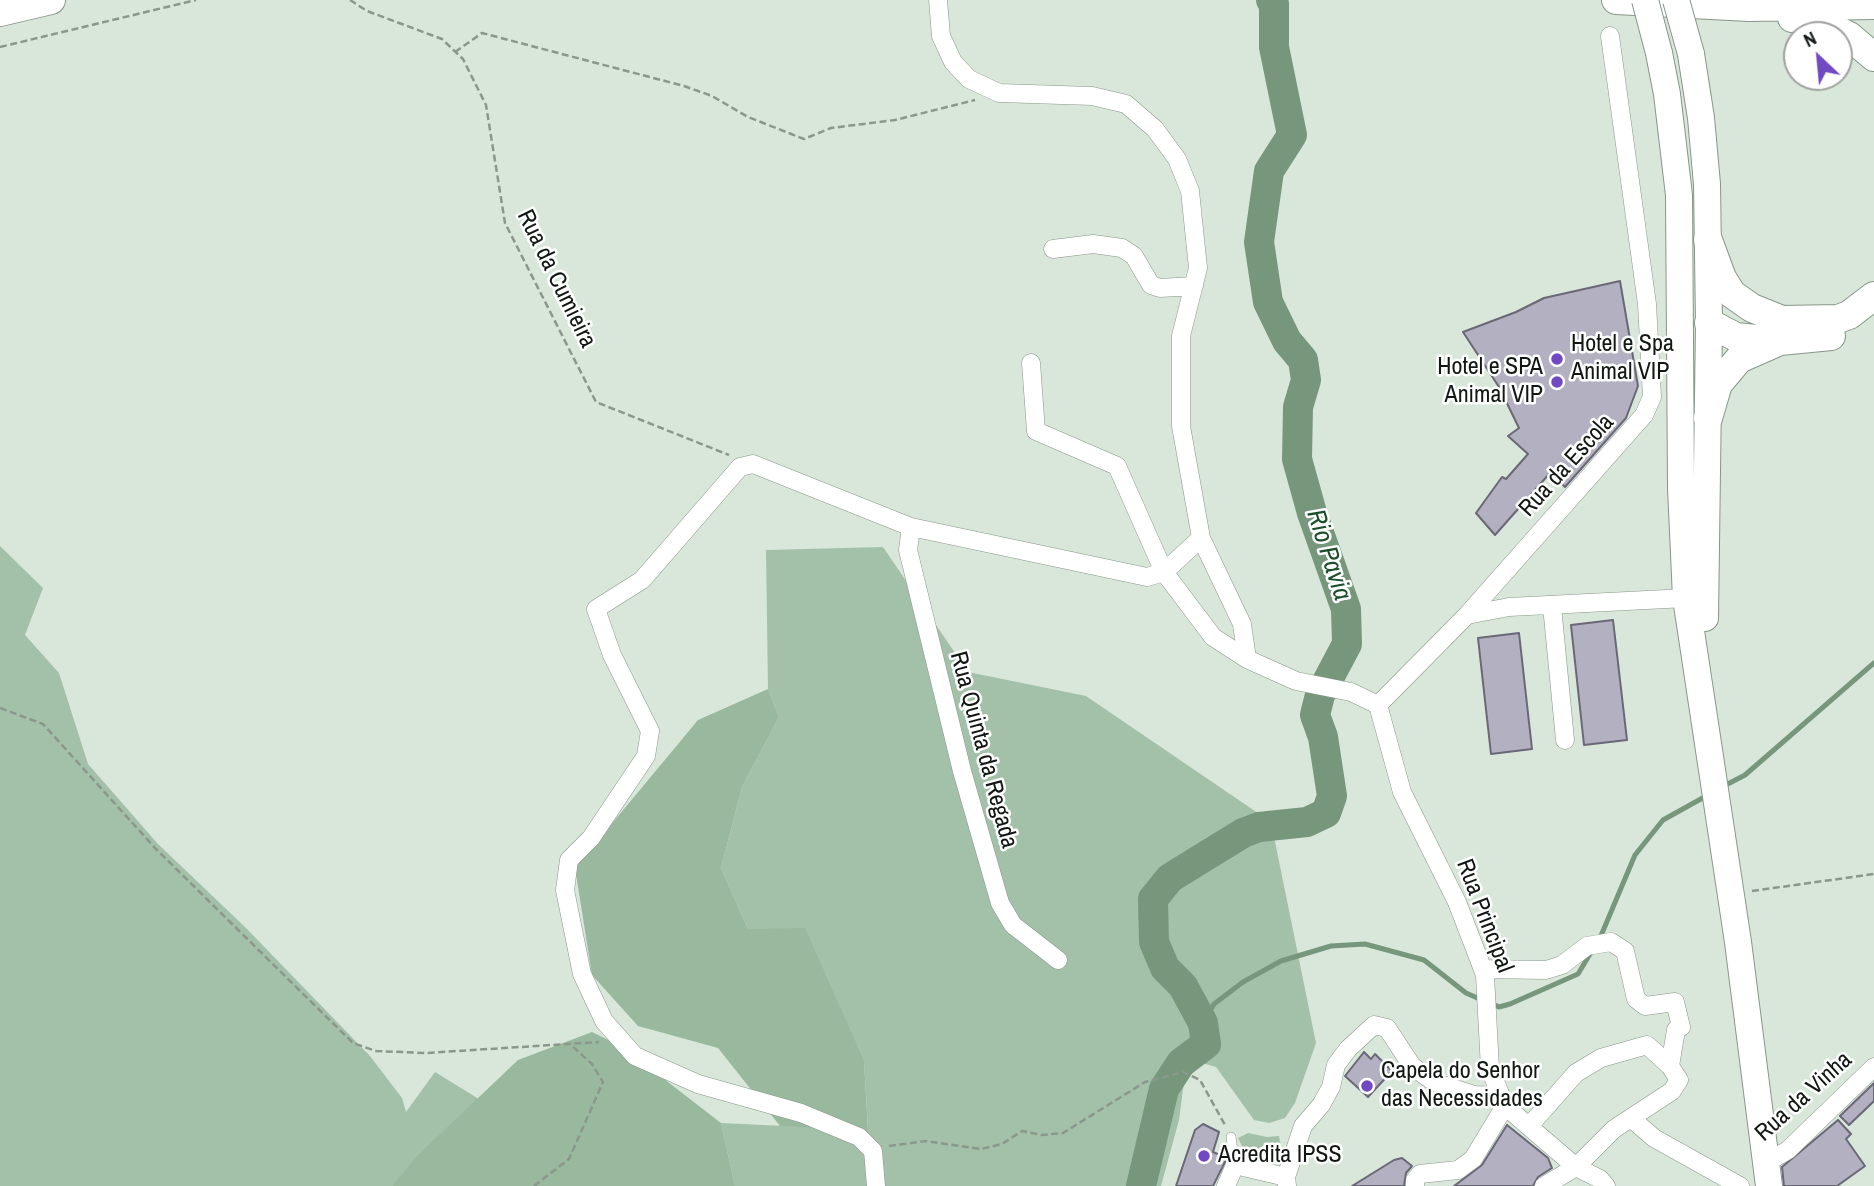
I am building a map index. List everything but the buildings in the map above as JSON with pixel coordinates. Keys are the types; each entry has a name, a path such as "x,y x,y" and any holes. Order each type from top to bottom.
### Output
{"highway":[{"path":"0,12 51,0"},
{"path":"1616,0 1749,7 1874,5"},
{"path":"1749,7 1825,24 1849,36 1874,57"},
{"path":"1708,240 1722,278 1732,294 1781,330"},
{"path":"1708,418 1718,384 1731,366 1748,353 1781,330 1838,320 1874,296"},
{"path":"1709,323 1730,318 1781,330 1836,335 1874,317"}],"main road":[{"path":"1645,0 1667,94 1679,195 1680,366 1694,569 1706,663 1707,735"},
{"path":"1676,0 1691,54 1705,152 1708,240 1708,418 1694,569 1686,598 1738,942 1767,1174"},
{"path":"1679,195 1691,222 1695,303 1709,323"},
{"path":"1680,366 1693,334 1709,323"}],"street":[{"path":"938,0 942,36 953,62 969,79 999,93 1092,96 1126,104 1155,129 1177,159 1190,191 1198,268 1181,336 1181,426 1200,538 1242,624 1247,659"},
{"name":"Rua da Escola","path":"1378,705 1467,615 1644,415 1652,397 1647,304 1610,36"},
{"path":"1053,249 1093,244 1122,248 1134,256 1151,285 1160,288 1194,286"},
{"path":"1031,363 1036,431 1118,466 1164,572 1213,637 1247,659 1296,681 1351,692 1378,705"},
{"path":"876,1186 873,1151 859,1137 801,1113 698,1084 635,1055 604,1021 582,974 565,890 569,860 591,838 646,756 650,731 612,655 596,609 642,580 740,467 753,464 911,527 1147,577 1164,572 1200,538"},
{"name":"Rua Quinta da Regada","path":"911,527 908,550 962,771 997,893 1013,925 1058,960"},
{"path":"1650,598 1678,585 1694,569"},
{"path":"1650,598 1671,608 1679,616 1692,640"},
{"path":"1467,615 1509,607 1686,598 1695,607 1698,646 1706,663"},
{"path":"1552,606 1564,740"},
{"name":"Rua Principal","path":"1378,705 1402,792 1457,902 1483,969 1490,1069 1503,1101"},
{"path":"1483,969 1546,970 1562,965 1587,946 1609,942 1625,951 1636,999 1645,1006 1675,1002 1681,1027 1676,1030 1670,1066"},
{"path":"1226,1186 1236,1165 1287,1181 1303,1126 1321,1105 1331,1087 1336,1065 1348,1049 1374,1026 1387,1028 1412,1066 1434,1082 1503,1101 1576,1167 1601,1179 1606,1186"},
{"path":"1531,1125 1577,1073 1601,1058 1647,1045 1670,1066 1678,1080 1672,1091 1614,1129 1576,1167 1544,1186"},
{"name":"Rua da Vinha","path":"1767,1174 1788,1150 1874,1067"},
{"path":"1415,1186 1415,1180 1420,1174 1458,1170 1473,1159 1503,1101"},
{"path":"1632,1119 1654,1138 1740,1186"},
{"path":"1572,1186 1576,1167"}],"lane":[{"path":"1231,1137 1236,1165"}],"path":[{"path":"0,47 196,0"},
{"name":"Rua da Cumieira","path":"350,0 367,11 442,38 463,59 486,105 505,223 596,402 733,456 740,467"},
{"path":"455,52 482,33 684,86 712,96 748,117 804,139 831,128 895,120 999,93"},
{"path":"0,708 43,724 155,848 353,1043 393,1053 622,1043"},
{"path":"1744,891 1874,874"},
{"path":"534,1186 569,1159 603,1082 592,1063 571,1045"},
{"path":"873,1151 926,1141 981,1149 1002,1144 1022,1131 1042,1135 1063,1133 1145,1082 1184,1072 1200,1080 1231,1137"}],"green space":[{"path":"0,546 43,588 25,635 59,673 88,764 158,844 245,927 370,1056 402,1098 406,1112 435,1072 487,1104 392,1186 0,1186"},
{"path":"883,547 968,672 1086,696 1271,822 1316,1043 1295,1103 1285,1118 1269,1123 1254,1120 1216,1067 1202,1063 1184,1082 1179,1120 1161,1186 735,1186 721,1123 868,1130 864,1061 748,929 721,868 742,787 779,717 768,689 766,550"},
{"path":"768,689 779,717 742,787 721,868 748,929 805,928 864,1061 868,1131 780,1126 718,1048 638,1026 592,975 575,868 698,720"},
{"path":"592,1032 653,1062 664,1079 721,1123 735,1186 392,1186 418,1155 518,1060"},
{"path":"1248,1133 1267,1137 1279,1136 1282,1152 1279,1162 1269,1160 1254,1163 1248,1158 1238,1138"}],"waterway":[{"name":"Rio Pavia","path":"1141,1186 1164,1089 1181,1063 1206,1044 1203,1023 1183,986 1165,968 1154,942 1153,899 1170,878 1243,833 1259,827 1307,822 1326,813 1332,796 1323,737 1315,715 1320,695 1347,644 1346,609 1312,513 1297,459 1298,407 1306,380 1303,360 1287,341 1268,302 1259,242 1269,171 1292,135 1274,47 1274,4 1271,0"},
{"path":"1722,787 1745,775 1874,663"},
{"path":"1600,938 1635,855 1663,820 1708,795"},
{"path":"1203,1023 1214,1004 1243,982 1281,961 1331,946 1365,944 1424,960 1466,993 1482,1000"},
{"path":"1491,1003 1499,1007 1510,1004 1578,974 1593,949"}],"place":[{"name":"Hotel e Spa Animal VIP","path":"1557,359"},
{"name":"Hotel e SPA Animal VIP","path":"1557,382"},
{"name":"Capela do Senhor das Necessidades","path":"1367,1086"},
{"name":"Acredita IPSS","path":"1204,1156"}]}
